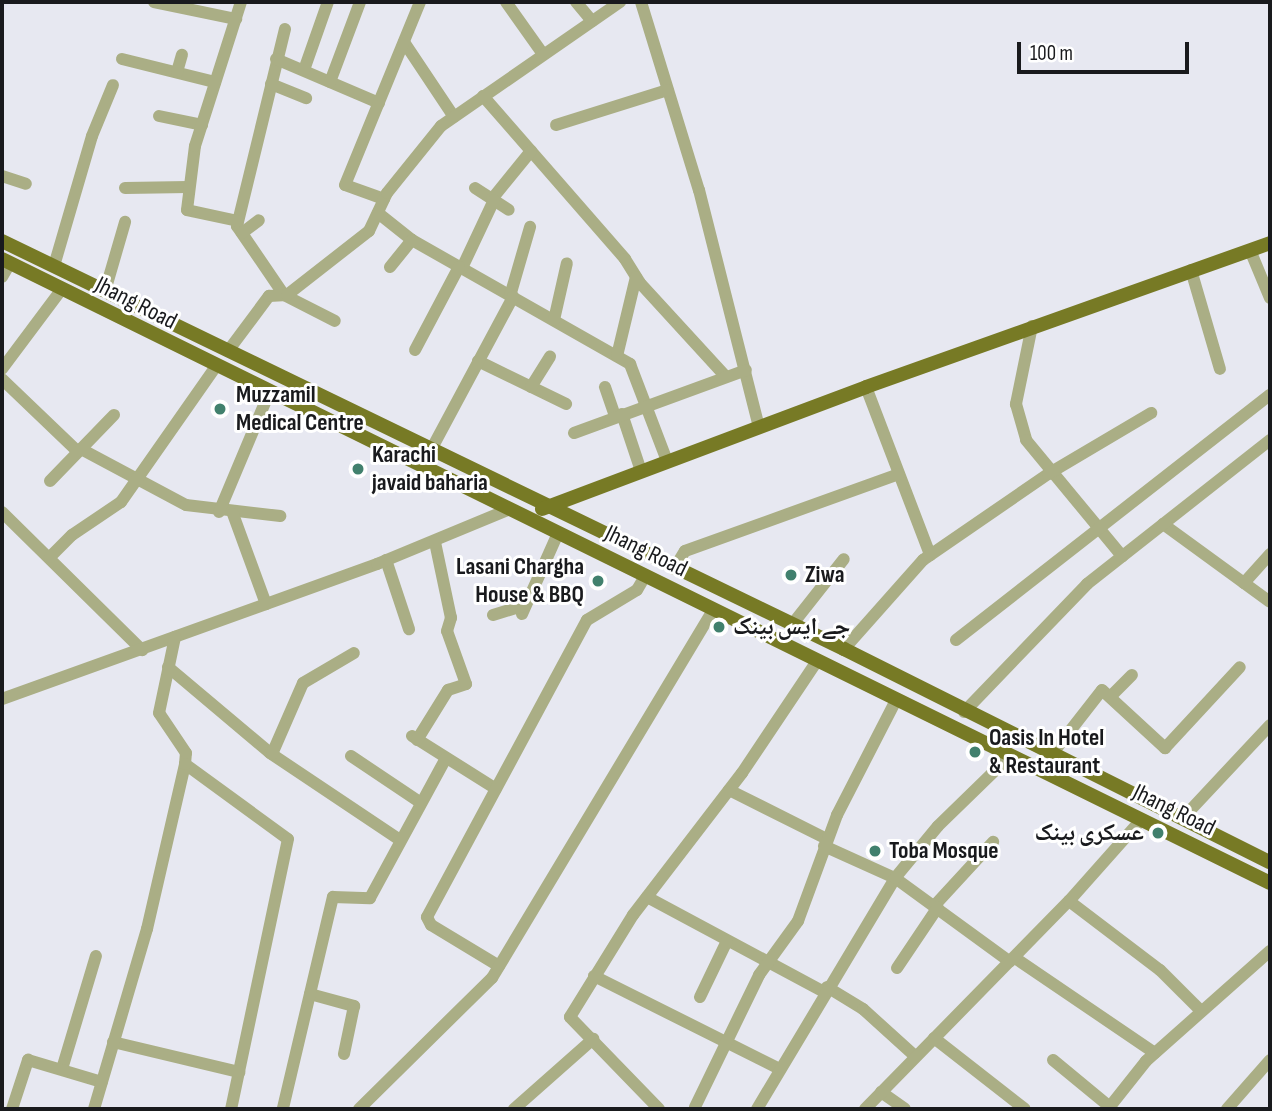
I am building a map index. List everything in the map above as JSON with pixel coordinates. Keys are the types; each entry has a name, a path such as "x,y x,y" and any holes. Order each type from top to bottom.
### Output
{"main road":[{"name":"Jhang Road","path":"2,241 791,626 844,649 964,712 1270,862"},
{"path":"524,516 1032,326 1270,243"},
{"name":"Jhang Road","path":"6,261 215,368 510,509 1270,883"}],"street":[{"path":"155,2 236,19"},
{"path":"242,2 202,125 188,187 187,210 240,227 258,220"},
{"path":"304,70 328,2"},
{"path":"330,82 360,2"},
{"path":"384,199 345,186 420,2"},
{"path":"506,2 543,54"},
{"path":"576,2 592,21"},
{"path":"228,351 269,296 284,295 369,231 384,199 441,126 620,2"},
{"path":"640,2 668,90 746,370 759,427"},
{"path":"285,29 276,58 240,227 284,295 335,321"},
{"path":"404,43 454,117"},
{"path":"177,72 182,55"},
{"path":"122,58 215,82"},
{"path":"276,58 379,103"},
{"path":"271,84 306,98"},
{"path":"54,266 92,136 113,85"},
{"path":"556,125 668,90"},
{"path":"483,96 636,277 726,377"},
{"path":"159,116 202,125"},
{"path":"415,350 493,199 531,151"},
{"path":"2,176 26,184"},
{"path":"125,188 188,187"},
{"path":"475,188 509,210"},
{"path":"378,213 412,240 630,364 667,461"},
{"path":"105,291 125,222"},
{"path":"431,450 512,296 530,226"},
{"path":"390,267 412,240"},
{"path":"1250,250 1270,298"},
{"path":"2,277 6,261"},
{"path":"554,320 567,263"},
{"path":"1191,270 1220,369"},
{"path":"617,356 636,277"},
{"path":"2,369 61,290"},
{"path":"1032,326 1016,404 1026,440 1122,556"},
{"path":"531,387 550,357"},
{"path":"478,361 566,404"},
{"path":"50,557 72,535 108,514 138,480 215,368"},
{"path":"574,433 646,404 746,370"},
{"path":"2,379 80,451 186,505 233,514 280,516"},
{"path":"605,387 641,471"},
{"path":"866,387 930,555"},
{"path":"219,512 269,393"},
{"path":"956,640 1270,395"},
{"path":"844,649 897,586 930,555 1052,472 1151,413"},
{"path":"50,481 114,415"},
{"path":"964,712 1087,584 1270,440"},
{"path":"674,569 685,551 899,474"},
{"path":"2,699 387,560 510,509"},
{"path":"2,512 142,650"},
{"path":"233,514 266,604"},
{"path":"1163,524 1270,602"},
{"path":"493,615 524,610 558,533"},
{"path":"435,542 451,618 447,631 466,684 448,690 414,738 496,789"},
{"path":"1244,583 1270,554"},
{"path":"791,626 844,559"},
{"path":"387,560 409,629"},
{"path":"499,966 430,925 427,916 587,620 637,590 645,576"},
{"path":"359,1109 480,992 499,966 713,610"},
{"path":"94,1109 147,929 185,764 186,753 159,713 175,637"},
{"path":"272,754 303,683 354,653"},
{"path":"659,1109 570,1017 647,897 729,789 817,661"},
{"path":"168,667 272,754 400,840"},
{"path":"1052,754 1102,690 1165,748 1240,667"},
{"path":"1110,697 1132,676"},
{"path":"695,1107 767,964 798,921 826,843 896,700"},
{"path":"1183,818 1270,726"},
{"path":"351,756 421,803"},
{"path":"757,1109 895,878 938,826 1010,756"},
{"path":"284,1108 333,897 341,894 368,901 446,758"},
{"path":"185,764 288,839 231,1109"},
{"path":"729,789 895,878 1013,960 1155,1053"},
{"path":"865,1109 1013,960 1141,820"},
{"path":"897,968 936,906 993,842"},
{"path":"647,897 767,964 863,1009 915,1056"},
{"path":"1069,901 1160,970 1200,1010"},
{"path":"700,997 727,941"},
{"path":"1052,1060 1109,1108 1155,1053 1200,1010 1270,951"},
{"path":"62,1069 96,956"},
{"path":"594,976 727,1045 780,1069"},
{"path":"310,994 354,1006 344,1054"},
{"path":"934,1038 1025,1109"},
{"path":"514,1109 593,1040"},
{"path":"113,1042 239,1072"},
{"path":"12,1109 28,1060 102,1082"},
{"path":"1233,1107 1270,1060"},
{"path":"881,1093 905,1109"}],"place":[{"name":"Muzzamil Medical Centre","path":"220,409"},
{"name":"Karachi javaid baharia","path":"358,469"},
{"name":"Ziwa","path":"791,575"},
{"name":"Lasani Chargha House & BBQ","path":"598,581"},
{"name":"جے ایس بینک","path":"719,627"},
{"name":"Oasis In Hotel & Restaurant","path":"975,752"},
{"name":"عسکری بینک","path":"1158,833"},
{"name":"Toba Mosque","path":"875,851"}]}
